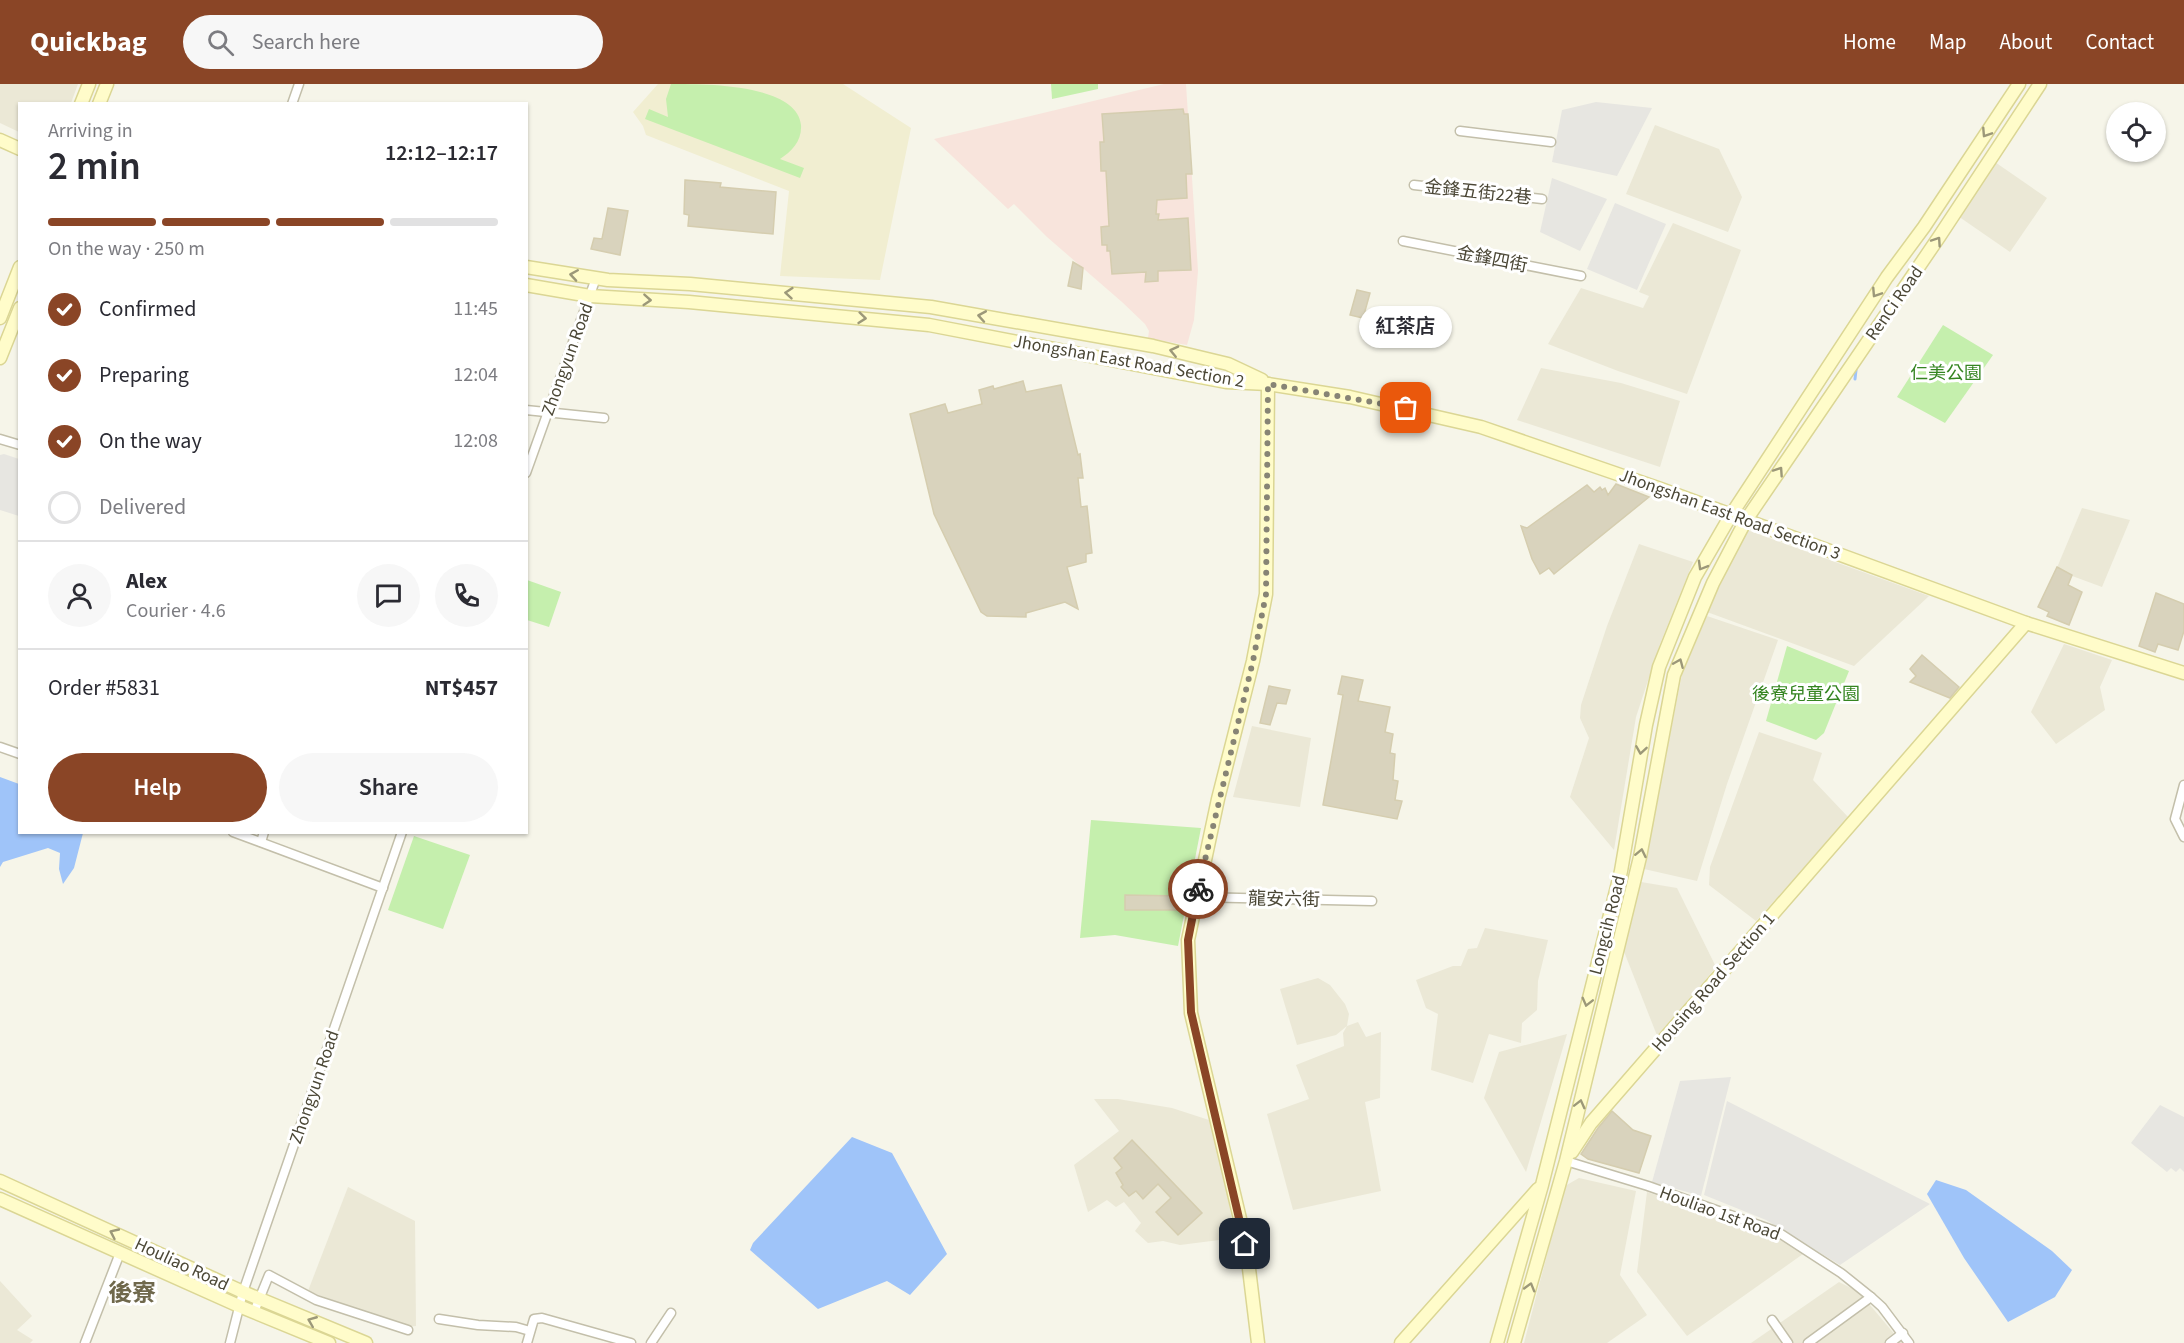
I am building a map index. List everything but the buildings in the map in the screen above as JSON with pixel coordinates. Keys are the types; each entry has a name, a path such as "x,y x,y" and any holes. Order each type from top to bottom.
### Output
{"street":[{"path":"82,102 88,84"},
{"path":"100,102 107,84"},
{"path":"293,102 299,84"},
{"name":"RenCi Road","path":"1731,515 2019,84"},
{"name":"RenCi Road","path":"1746,519 1940,237 2040,84"},
{"path":"1461,131 1551,142"},
{"path":"0,140 18,148"},
{"name":"金鋒五街22巷","path":"1414,185 1542,199"},
{"name":"金鋒四街","path":"1403,241 1581,276"},
{"name":"Jhongshan East Road Section 2","path":"528,267 596,278 690,284 931,307 1153,346 1228,364 1268,384"},
{"path":"0,318 18,272"},
{"name":"Zhongyun Road","path":"528,468 596,278"},
{"name":"Jhongshan East Road Section 2","path":"528,285 590,296 700,303 928,325 1226,382 1268,384"},
{"path":"0,358 18,314"},
{"path":"1827,369 1842,377"},
{"path":"1258,1343 1245,1244 1191,1012 1188,940 1196,897 1253,661 1266,594 1268,384"},
{"name":"Jhongshan East Road Section 3","path":"1268,384 1385,403 1481,427 1746,519 2026,623 2184,673"},
{"path":"528,410 604,418"},
{"path":"0,439 18,444"},
{"name":"Longcih Road","path":"1497,1343 1542,1185 1621,872 1646,725 1659,667 1691,587 1731,515"},
{"name":"Longcih Road","path":"1514,1343 1566,1161 1640,857 1674,675 1713,583 1746,519"},
{"name":"Housing Road Section 1","path":"1401,1343 1566,1161 1591,1123 2026,623"},
{"path":"1646,725 1664,730"},
{"path":"0,747 18,753"},
{"path":"2184,785 2175,819 2184,837"},
{"path":"239,834 383,888"},
{"path":"261,842 263,834"},
{"name":"Zhongyun Road","path":"231,1343 243,1292 401,834"},
{"name":"龍安六街","path":"1196,897 1372,901"},
{"name":"Houliao 1st Road","path":"1566,1161 1648,1186 1778,1232 1841,1273 1871,1297 1909,1343"},
{"name":"Houliao Road","path":"0,1181 243,1292 366,1343"},
{"name":"Houliao Road","path":"0,1199 239,1306 329,1343"},
{"path":"85,1343 120,1253"},
{"path":"254,1312 269,1275 316,1300 408,1330"},
{"path":"1808,1343 1871,1297"},
{"path":"651,1343 671,1313"},
{"path":"526,1343 534,1319 542,1318 631,1343"},
{"path":"438,1319 478,1325 516,1327 531,1331"},
{"path":"1772,1320 1788,1343"},
{"path":"1890,1343 1903,1333"}],"shaded area":[{"path":"0,84 78,84 71,102 18,102 18,132 0,123"},
{"path":"658,84 843,84 911,128 880,280 780,276 789,191 646,135 643,126 633,112"},
{"path":"1164,84 1186,84 1198,271 1194,320 1187,345 1148,338 1149,331 1145,324 1122,302 1047,237 1014,204 1008,209 934,139"},
{"path":"1596,102 1652,108 1617,176 1552,162 1562,110"},
{"path":"1655,125 1719,149 1742,197 1728,232 1626,194"},
{"path":"1992,160 2047,198 2010,252 1955,214"},
{"path":"1552,178 1607,199 1580,251 1540,232"},
{"path":"1615,203 1666,224 1637,290 1587,269"},
{"path":"1673,223 1741,250 1687,394 1548,344 1581,288 1643,308 1649,296 1639,292"},
{"path":"1541,368 1621,383 1680,401 1660,467 1517,420"},
{"path":"0,455 18,459 18,516 0,510"},
{"path":"2082,508 2130,520 2102,587 2056,570"},
{"path":"1747,530 1929,596 1854,666 1707,612"},
{"path":"1639,544 1693,562 1660,644 1636,717 1614,850 1570,797 1589,738 1580,718 1581,705 1607,626"},
{"path":"1707,616 1778,640 1727,784 1697,881 1644,869 1682,674"},
{"path":"2064,644 2112,660 2100,687 2105,710 2056,744 2031,712"},
{"path":"1252,726 1311,738 1300,807 1233,797"},
{"path":"1759,732 1822,753 1813,780 1849,818 1756,921 1709,885 1710,867"},
{"path":"1641,882 1677,888 1716,967 1658,1038 1623,949"},
{"path":"1485,928 1548,940 1538,981 1537,1010 1522,1023 1521,1043 1489,1034 1473,1083 1431,1070 1438,1014 1426,1008 1416,980 1453,966 1461,966 1468,949 1477,948"},
{"path":"1318,978 1330,985 1345,1004 1349,1014 1347,1026 1336,1035 1297,1045 1280,989"},
{"path":"1358,1022 1366,1037 1381,1032 1380,1098 1365,1102 1381,1191 1293,1210 1267,1114 1309,1099 1296,1065 1344,1046 1343,1033 1347,1026"},
{"path":"1567,1034 1526,1172 1484,1098 1499,1052"},
{"path":"1731,1077 1701,1196 1652,1182 1680,1081"},
{"path":"1094,1099 1118,1099 1172,1108 1209,1120 1226,1187 1235,1238 1180,1245 1163,1241 1148,1243 1135,1231 1141,1223 1124,1202 1116,1207 1107,1200 1088,1212 1074,1165 1119,1131"},
{"path":"1727,1101 1930,1204 1840,1265 1766,1220 1704,1195"},
{"path":"2160,1105 2184,1117 2184,1172 2180,1168 2176,1172 2171,1168 2167,1172 2131,1143"},
{"path":"1579,1178 1636,1191 1620,1275 1647,1315 1607,1343 1524,1343 1565,1186"},
{"path":"348,1187 415,1221 416,1326 407,1327 308,1291"},
{"path":"1647,1192 1777,1235 1803,1254 1687,1336 1637,1272"},
{"path":"0,1281 32,1316 17,1330 33,1340 30,1343 0,1343"},
{"path":"1839,1282 1859,1292 1902,1343 1751,1343"}],"green space":[{"path":"671,84 748,89 784,101 796,111 801,131 795,145 780,159 804,168 800,178 645,119 649,109 668,117 666,99"},
{"path":"1051,84 1098,84 1098,89 1052,99"},
{"name":"仁美公園","path":"1943,325 1993,355 1945,423 1897,397"},
{"path":"528,580 561,592 549,627 528,620"},
{"name":"後寮兒童公園","path":"1787,646 1849,671 1824,733 1816,740 1766,721"},
{"path":"1091,820 1201,828 1178,946 1115,935 1080,938"},
{"path":"414,836 470,855 443,929 388,910"}],"water":[{"path":"0,777 18,784 18,834 83,834 74,868 63,884 59,869 60,853 48,848 3,862 0,867"},
{"path":"852,1137 892,1153 947,1254 910,1295 887,1281 818,1309 750,1250 753,1243"},
{"path":"1936,1180 1966,1190 2052,1251 2072,1270 2055,1297 2008,1322 1964,1258 1927,1194"}],"waterway":[{"path":"1855,379 1856,370"}],"way so far":[{"path":"1198,889 1253,661 1266,594 1268,384 1406,408"}],"place":[{"name":"紅茶店","path":"1406,408"}],"district":[{"name":"後寮","path":"132,1293"}],"route":[{"path":"1198,889 1188,940 1191,1012 1245,1244"}]}
